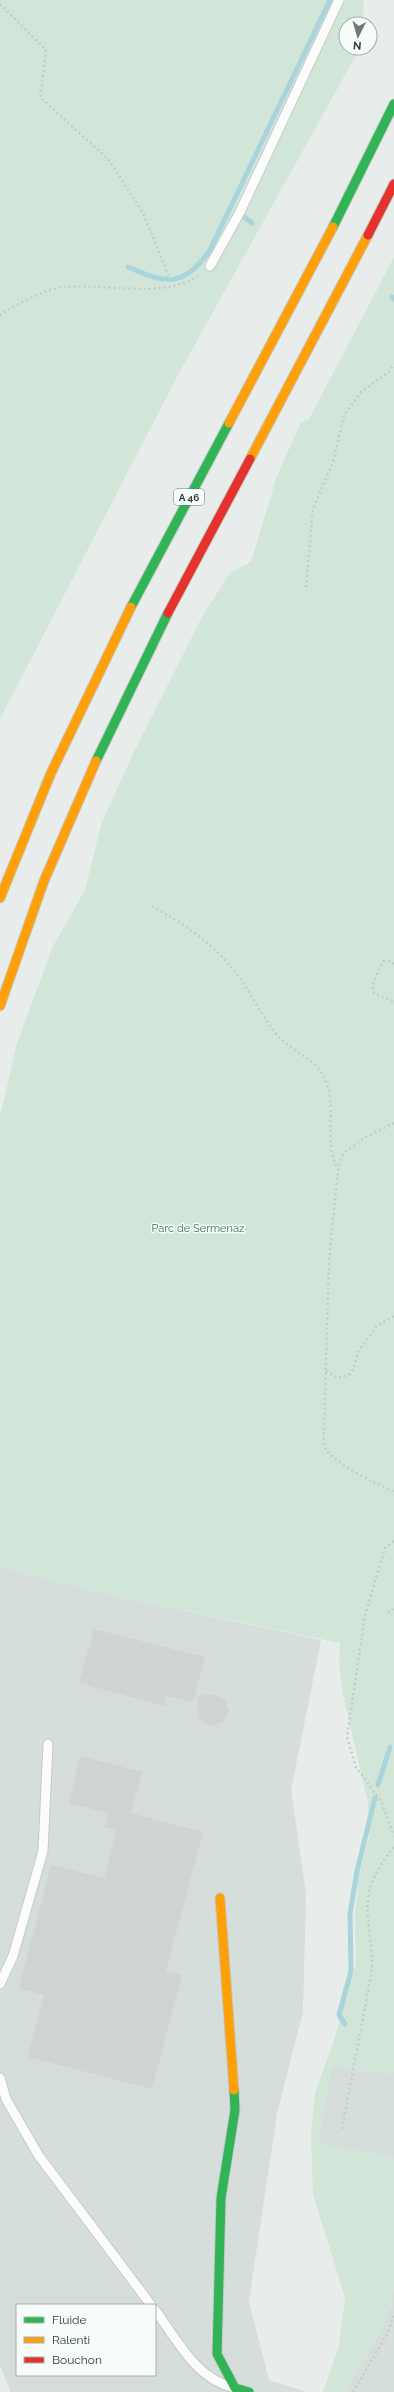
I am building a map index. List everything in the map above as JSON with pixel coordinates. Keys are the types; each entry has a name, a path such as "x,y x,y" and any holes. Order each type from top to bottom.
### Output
{"main road":[{"name":"A 46","path":"0,898 35,810 113,644 159,551 348,199 394,104"},
{"path":"0,1006 44,881 107,736 192,566 327,315 394,184"},
{"path":"220,1898 235,2110 220,2198 217,2354 235,2388 250,2392"}],"lane":[{"path":"210,266 240,212 339,0"},
{"path":"0,1984 13,1956 43,1851 48,1744"},
{"path":"0,2078 6,2100 39,2156 150,2304"},
{"path":"156,2311 203,2374 219,2384 235,2388"}],"path":[{"path":"0,4 46,50 40,97 108,160 143,213 170,279"},
{"path":"0,315 15,305 63,286 163,288 189,282 210,266"},
{"path":"306,587 313,509 332,462 344,415 362,392 390,371 394,364"},
{"path":"152,906 186,925 211,945 237,974 280,1038 303,1055 324,1077 329,1099 331,1157 338,1170"},
{"path":"394,964 389,961 383,961 372,985 374,993 394,1002"},
{"path":"394,1123 364,1138 343,1154 338,1170 329,1259 324,1446 333,1457 394,1492"},
{"path":"326,1371 338,1378 350,1374 354,1368 358,1352 376,1327 394,1316"},
{"path":"394,1541 385,1548 365,1615 347,1737 356,1767 382,1803 394,1836"},
{"path":"388,1613 394,1608"},
{"path":"342,2129 372,1970 372,1943 366,1908 368,1891 379,1866 394,1847"},
{"path":"353,2392 387,2334 394,2316"}],"shaded area":[{"path":"0,1567 107,1594 321,1640 291,1790 306,1894 303,2012 277,2114 249,2301 269,2380 307,2392 11,2392 0,2366"},
{"path":"331,2065 392,2074 394,2070 394,2158 318,2144"},
{"path":"394,2288 394,2392 345,2392 378,2335 391,2305"}],"green space":[{"path":"0,0 364,0 363,16 338,16 338,56 356,56 178,375 0,719"},
{"name":"Parc de Sermenaz","path":"394,257 394,2070 392,2074 331,2065 318,2144 394,2158 394,2288 391,2302 381,2329 345,2392 323,2392 339,2345 345,2298 313,2194 311,2136 315,2093 334,2040 356,1964 355,1916 358,1878 369,1836 368,1804 343,1694 339,1663 340,1643 107,1594 0,1567 0,1116 17,1043 53,946 85,890 102,822 134,752 203,615 230,573 251,562 277,476 301,422 309,419"}],"building":[{"path":"94,1629 205,1657 193,1702 167,1696 165,1706 79,1683"},
{"path":"215,1694 224,1699 229,1710 223,1722 211,1726 204,1723 199,1717 197,1696"},
{"path":"80,1756 142,1772 131,1813 203,1832 166,1971 182,1975 152,2089 28,2057 44,1995 19,1988 51,1865 104,1878 116,1830 104,1827 108,1813 69,1803"}],"waterway":[{"path":"128,267 153,277 174,279 182,277 191,271 210,250 330,0"},
{"path":"243,216 252,223"},
{"path":"378,1785 390,1747"},
{"path":"345,2024 339,2015 351,1971 350,1914 357,1871 375,1798"}],"traffic: fast":[{"path":"333,227 394,104"},
{"path":"131,607 229,423"},
{"path":"96,761 168,613"},
{"path":"234,2090 235,2110 221,2198 217,2354 235,2388 249,2392"}],"traffic: slow":[{"path":"229,423 333,227"},
{"path":"250,459 368,235"},
{"path":"0,898 51,773 131,607"},
{"path":"0,1006 44,881 96,761"},
{"path":"220,1898 234,2090"}],"traffic: jam":[{"path":"368,235 394,184"},
{"path":"168,613 250,459"}]}
